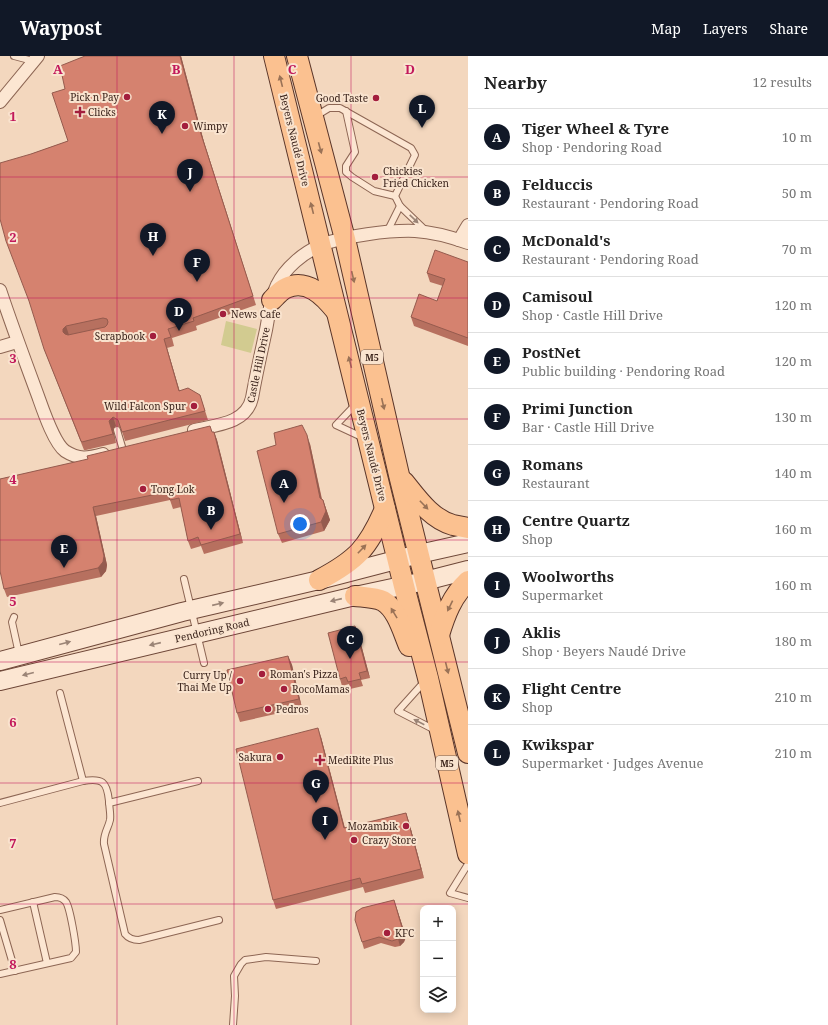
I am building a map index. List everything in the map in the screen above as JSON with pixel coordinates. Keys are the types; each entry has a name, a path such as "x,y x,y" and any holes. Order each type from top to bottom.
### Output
{"main road":[{"name":"Beyers Naudé Drive","path":"274,56 427,675 468,854"},
{"name":"M5","path":"297,56 345,239 399,475 468,753"},
{"path":"272,300 286,288 300,285 316,290 326,299 338,314"},
{"path":"399,475 427,509 443,521 452,525 468,528"},
{"path":"319,580 342,567 360,552 368,543 385,509"},
{"path":"0,661 192,610 468,543"},
{"name":"Pendoring Road","path":"0,681 468,570"},
{"path":"439,635 455,596 468,581"},
{"path":"355,596 382,600 389,606 399,622 410,649 427,675"}],"street":[{"path":"0,102 35,59"},
{"path":"464,242 468,225"},
{"name":"Castle Hill Drive","path":"183,433 232,420 242,416 246,411 252,398 276,286 284,273 295,262 321,246 345,239 387,232 427,232 464,242"},
{"path":"0,290 17,342 45,413 60,446 77,457 86,458 136,446"},
{"path":"0,347 17,342"}],"lane":[{"path":"14,56 35,59"},
{"path":"313,119 329,108 340,108 408,145 414,151 415,155 394,196"},
{"path":"346,111 355,152 345,170 348,174 374,191 394,196 400,206 427,232"},
{"path":"387,232 400,206"},
{"path":"359,400 336,425 369,440"},
{"path":"117,430 123,450"},
{"path":"184,579 204,663"},
{"path":"14,617 12,622 19,656"},
{"path":"427,675 398,711 440,732"},
{"path":"60,693 83,781"},
{"path":"0,803 83,781 97,779 103,782 108,791 110,817 103,838 125,934 127,937 139,940 219,920"},
{"path":"109,804 198,781"},
{"path":"468,864 450,893 468,898"},
{"path":"0,910 55,897 60,898 67,903 76,943 76,952 71,958 0,974"},
{"path":"32,902 47,963"},
{"path":"0,920 15,971"},
{"path":"233,1025 235,996 234,976 241,964 246,960 266,957 316,961"}],"shaded area":[{"path":"226,321 257,329 251,353 221,345"}],"building":[{"path":"85,56 180,56 201,134 253,296 193,318 194,321 168,329 171,337 164,339 179,391 188,388 200,395 205,411 122,432 118,420 113,417 109,421 113,434 82,442 44,349 29,301 6,241 0,219 0,163 68,141 52,93 65,89 60,66","holes":["103,318 107,319 108,322 105,327 68,335 63,332 63,329 66,326"]},
{"path":"435,250 468,262 468,338 411,317 419,294 437,301 445,279 427,273"},
{"path":"302,425 307,435 320,498 323,500 326,511 321,522 278,534 257,451 276,445 274,433"},
{"path":"210,426 212,432 214,432 240,534 201,545 198,537 188,541 179,498 170,500 167,492 93,507 104,556 103,562 98,568 4,589 0,571 0,479 88,459 87,456"},
{"path":"355,626 367,671 359,673 361,679 348,682 346,677 340,679 328,633"},
{"path":"288,656 299,699 237,713 227,670"},
{"path":"318,728 344,828 406,813 421,869 362,884 360,878 273,900 236,749"},
{"path":"394,900 403,931 401,936 392,941 379,937 362,942 355,920 356,912 362,908"}],"place":[{"name":"Pick n Pay","path":"127,97"},
{"name":"Good Taste","path":"376,98"},
{"name":"Clicks","path":"80,112"},
{"name":"Wimpy","path":"185,126"},
{"name":"Kwikspar","path":"422,128"},
{"name":"Flight Centre","path":"162,134"},
{"name":"Chickies Fried Chicken","path":"375,177"},
{"name":"Aklis","path":"190,192"},
{"name":"Centre Quartz","path":"153,256"},
{"name":"Primi Junction","path":"197,282"},
{"name":"News Cafe","path":"223,314"},
{"name":"Camisoul","path":"179,331"},
{"name":"Scrapbook","path":"153,336"},
{"name":"Wild Falcon Spur","path":"194,406"},
{"name":"Tong Lok","path":"143,489"},
{"name":"Tiger Wheel & Tyre","path":"284,503"},
{"name":"Felduccis","path":"211,530"},
{"name":"PostNet","path":"64,568"},
{"name":"McDonald's","path":"350,659"},
{"name":"Roman's Pizza","path":"262,674"},
{"name":"Curry Up / Thai Me Up","path":"240,681"},
{"name":"RocoMamas","path":"284,689"},
{"name":"Pedros","path":"268,709"},
{"name":"Sakura","path":"280,757"},
{"name":"MediRite Plus","path":"320,760"},
{"name":"Romans","path":"316,803"},
{"name":"Mozambik","path":"406,826"},
{"name":"Woolworths","path":"325,840"},
{"name":"Crazy Store","path":"354,840"},
{"name":"KFC","path":"387,933"}]}
